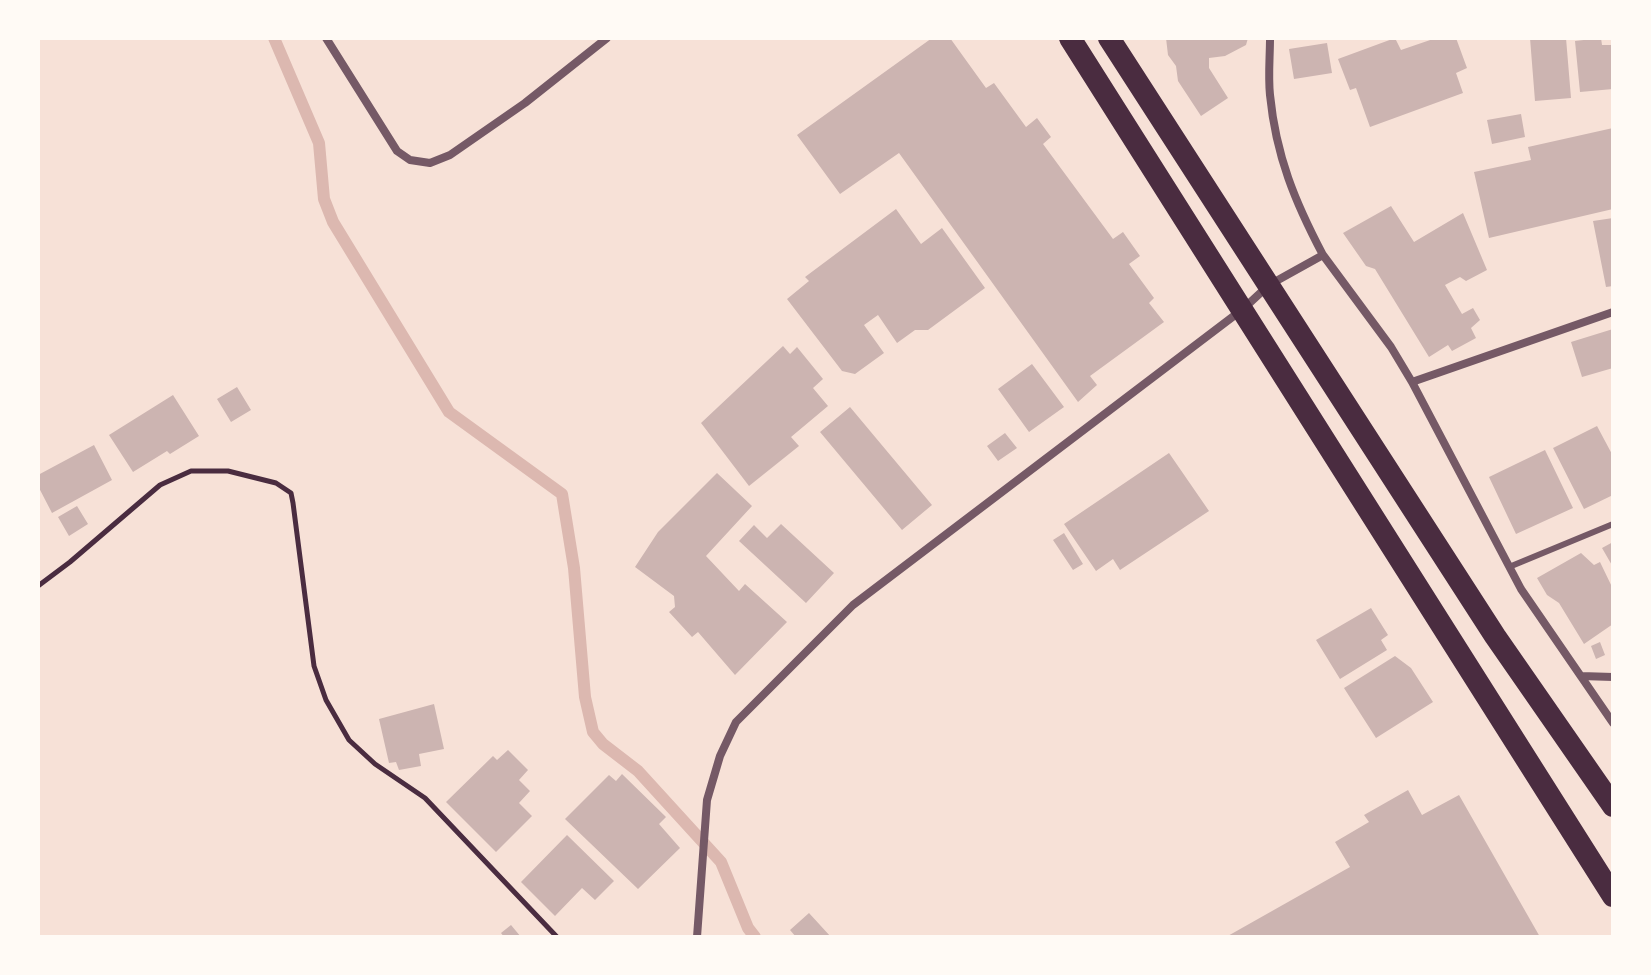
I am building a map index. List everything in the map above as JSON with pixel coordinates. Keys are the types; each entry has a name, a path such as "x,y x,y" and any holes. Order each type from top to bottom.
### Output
{"highway":[{"path":"1070,38 1613,896"},
{"path":"1109,38 1495,636 1613,806"}],"street":[{"path":"326,38 397,151 410,160 430,163 450,155 525,103 607,38"},
{"path":"1270,38 1270,93 1281,157 1297,205 1323,255 1391,347 1412,382 1521,589 1613,723"},
{"path":"697,937 707,800 720,756 736,722 853,605 1243,309 1269,285 1323,255"},
{"path":"1412,382 1613,312"},
{"path":"1581,676 1613,677"}],"lane":[{"path":"1509,567 1613,524"}],"path":[{"path":"38,586 160,485 191,471 228,471 276,483 291,493 314,666 326,700 349,740 375,764 425,798 557,937"}],"building":[{"path":"932,38 950,38 986,88 994,83 1026,127 1037,118 1051,137 1043,144 1113,239 1123,232 1140,256 1129,264 1154,298 1149,303 1164,322 1090,376 1097,385 1078,402 899,153 840,194 797,135"},
{"path":"1166,38 1248,38 1246,45 1225,56 1209,58 1209,68 1228,98 1201,116 1178,81 1176,66 1168,55"},
{"path":"1395,38 1401,50 1436,38 1456,38 1467,68 1456,73 1463,93 1370,127 1356,88 1350,90 1338,59"},
{"path":"1530,38 1566,38 1571,98 1535,101"},
{"path":"1601,38 1602,45 1613,45 1613,89 1580,92 1575,41"},
{"path":"1327,43 1332,73 1294,79 1289,49"},
{"path":"1521,114 1525,137 1492,144 1487,120"},
{"path":"1613,128 1613,209 1489,238 1474,172 1531,160 1528,147"},
{"path":"1391,206 1414,242 1463,213 1487,270 1466,281 1460,277 1445,285 1462,314 1473,308 1480,320 1471,328 1476,338 1452,351 1448,345 1429,357 1375,269 1366,266 1343,233"},
{"path":"896,209 921,244 942,228 985,288 928,330 915,330 897,343 878,315 864,325 884,353 855,374 842,371 787,299 809,281 805,277"},
{"path":"1613,218 1613,286 1606,287 1593,221"},
{"path":"1613,329 1613,368 1582,377 1571,342"},
{"path":"783,346 790,354 797,347 823,379 813,388 828,406 791,437 799,446 749,486 701,423"},
{"path":"1032,364 1064,407 1029,432 998,389"},
{"path":"237,387 251,410 231,422 217,399"},
{"path":"173,395 199,436 133,472 109,435"},
{"path":"850,407 932,505 902,530 820,432"},
{"path":"1597,426 1613,456 1613,495 1584,509 1553,448"},
{"path":"1005,433 1017,448 998,461 987,446"},
{"path":"94,445 112,480 52,513 38,486 38,475"},
{"path":"1545,450 1573,508 1516,534 1489,477"},
{"path":"1169,453 1209,511 1120,570 1113,559 1096,571 1064,524"},
{"path":"717,473 752,506 706,556 739,591 745,584 787,622 735,675 698,632 692,637 669,612 675,607 674,596 635,567 658,532"},
{"path":"77,506 88,524 69,536 58,517"},
{"path":"781,524 834,573 806,603 739,541 754,525 767,538"},
{"path":"1064,533 1083,564 1073,570 1053,540"},
{"path":"1613,542 1613,567 1602,548"},
{"path":"1581,553 1594,565 1600,562 1613,589 1613,624 1584,644 1559,603 1547,595 1537,578"},
{"path":"1371,608 1388,635 1381,640 1387,650 1340,679 1316,640"},
{"path":"1600,642 1605,655 1596,659 1591,646"},
{"path":"1395,656 1411,668 1433,702 1376,738 1344,688"},
{"path":"434,704 444,749 419,754 421,766 399,770 396,762 389,763 379,719"},
{"path":"508,750 528,770 519,780 530,791 519,803 532,816 496,852 446,802 493,756 497,760"},
{"path":"622,774 666,817 659,824 680,848 638,889 565,819 609,775 616,781"},
{"path":"1408,790 1422,815 1459,795 1540,937 1226,937 1350,867 1335,842 1369,822 1364,815"},
{"path":"567,835 614,881 595,900 582,888 555,916 521,882"},
{"path":"809,913 831,937 796,937 790,930"},
{"path":"511,925 521,937 504,937 501,933"}],"waterway":[{"path":"274,38 319,143 324,199 333,222 449,412 562,494 574,568 585,697 593,732 603,744 638,771 721,862 748,928 755,937"}]}
